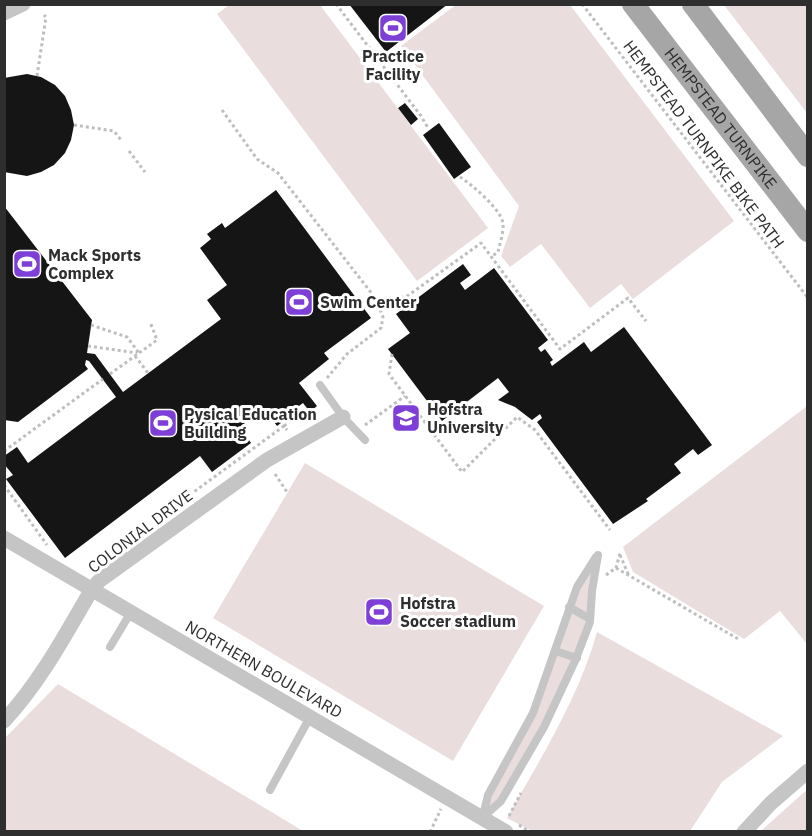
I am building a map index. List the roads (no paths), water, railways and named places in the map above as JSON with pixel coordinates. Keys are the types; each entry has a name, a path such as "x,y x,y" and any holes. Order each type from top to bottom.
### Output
{"main road":[{"name":"HEMPSTEAD TURNPIKE","path":"633,4 807,231"},
{"path":"693,4 807,156"}],"street":[{"path":"4,13 23,4"},
{"name":"COLONIAL DRIVE","path":"4,721 25,698 49,664 92,589 108,573 267,460 343,417"},
{"name":"NORTHERN BOULEVARD","path":"4,538 506,831"},
{"path":"744,831 807,771"}],"lane":[{"path":"320,385 343,417 365,440"},
{"path":"598,555 590,619 577,658 544,727 501,801 482,818 488,795 533,713 577,587 598,555"},
{"path":"569,607 590,619"},
{"path":"111,647 131,612"},
{"path":"555,651 577,658"},
{"path":"270,790 310,717"}],"place":[{"name":"Practice Facility","path":"393,28"},
{"name":"Mack Sports Complex","path":"27,264"},
{"name":"Swim Center","path":"299,302"},
{"name":"Hofstra University","path":"406,418"},
{"name":"Pysical Education Building","path":"163,423"},
{"name":"Hofstra Soccer stadium","path":"379,612"}]}
